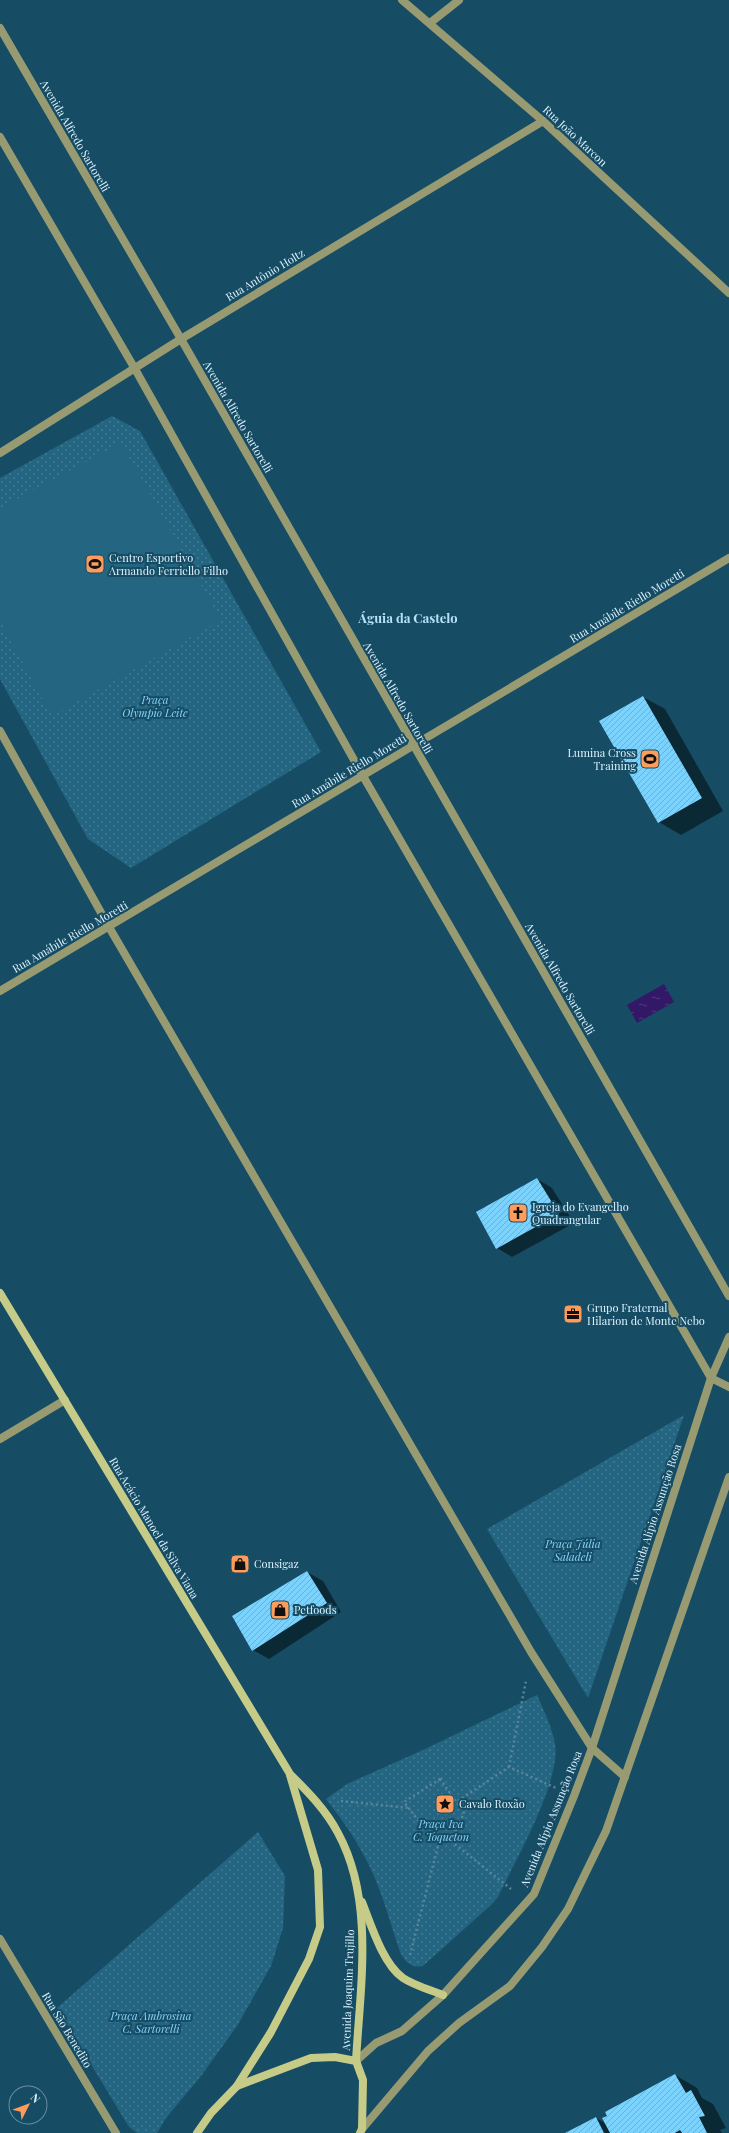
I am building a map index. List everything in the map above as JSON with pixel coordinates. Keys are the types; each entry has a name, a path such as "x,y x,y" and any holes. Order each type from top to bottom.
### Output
{"main road":[{"name":"Rua Acácio Manoel da Silva Viana","path":"0,1293 290,1774"},
{"name":"Avenida Joaquim Trujillo","path":"290,1774 313,1797 338,1833 354,1872 360,1897 362,1953 356,2061"},
{"path":"197,2133 211,2114 237,2086 271,2032 310,1960 320,1928 318,1870 290,1774"},
{"path":"360,1897 386,1958 395,1971 404,1978 443,1995"},
{"path":"237,2086 311,2058 335,2057 356,2061 363,2080 361,2132"}],"street":[{"name":"Rua João Marcon","path":"402,0 543,121 729,293"},
{"path":"430,23 459,0"},
{"name":"Avenida Alfredo Sartorelli","path":"0,28 181,339 729,1296"},
{"name":"Rua Antônio Holtz","path":"0,453 181,339 543,121"},
{"path":"0,137 135,369 363,776 711,1378 729,1387"},
{"name":"Rua Amábile Riello Moretti","path":"0,991 729,558"},
{"path":"0,731 109,927 531,1652 592,1748"},
{"name":"Avenida Alípio Assunção Rosa","path":"356,2061 376,2043 402,2030 443,1995 534,1894 592,1748 711,1378 729,1337"},
{"path":"0,1439 64,1400"},
{"path":"361,2132 428,2051 459,2023 510,1986 542,1947 568,1909 606,1831 729,1477"},
{"name":"Avenida Alípio Assunção Rosa","path":"592,1748 625,1777"},
{"name":"Rua São Benedito","path":"0,1939 116,2133"}],"path":[{"path":"458,1801 509,1767 531,1652"},
{"path":"509,1767 574,1796"},
{"path":"451,1841 464,1814 440,1779 404,1802 435,1842 451,1841 527,1902"},
{"path":"313,1797 409,1808"},
{"path":"404,1978 439,1842"}],"green space":[{"name":"Praça Olympio Leite","path":"112,416 140,431 321,752 131,868 88,839 0,679 0,478"},
{"name":"Centro Esportivo Armando Ferriello Filho","path":"121,443 221,620 52,716 0,621 0,508"},
{"name":"Praça Júlia Saladeli","path":"684,1415 588,1698 487,1529"},
{"name":"Praça Iva C. Toqueton","path":"537,1695 548,1719 554,1738 555,1760 544,1800 525,1843 498,1897 492,1904 424,1965 413,1966 404,1959 400,1952 384,1901 368,1864 350,1831 326,1799 347,1784 425,1749"},
{"name":"Praça Ambrosina C. Sartorelli","path":"258,1832 285,1876 283,1928 271,1966 237,2026 201,2076 166,2118 157,2133 137,2133 129,2127 57,2008"}],"water":[{"path":"664,984 674,1002 637,1023 627,1005"}],"building":[{"name":"Lumina Cross Training","path":"643,696 702,798 658,823 599,721"},
{"name":"Igreja do Evangelho Quadrangular","path":"537,1178 559,1214 496,1249 476,1212"},
{"name":"Petfoods","path":"307,1571 327,1603 252,1651 232,1616"},
{"path":"675,2074 686,2093 691,2090 705,2116 699,2117 707,2133 682,2133 680,2130 675,2133 610,2133 602,2118 607,2116 605,2112"},
{"path":"596,2117 604,2133 565,2133"}],"place":[{"name":"Centro Esportivo Armando Ferriello Filho","path":"95,564"},
{"name":"Lumina Cross Training","path":"650,759"},
{"name":"Igreja do Evangelho Quadrangular","path":"518,1213"},
{"name":"Grupo Fraternal Hilarion de Monte Nebo","path":"573,1314"},
{"name":"Consigaz","path":"240,1564"},
{"name":"Petfoods","path":"280,1610"},
{"name":"Cavalo Roxão","path":"445,1804"}],"district":[{"name":"Águia da Castelo","path":"408,618"}]}
